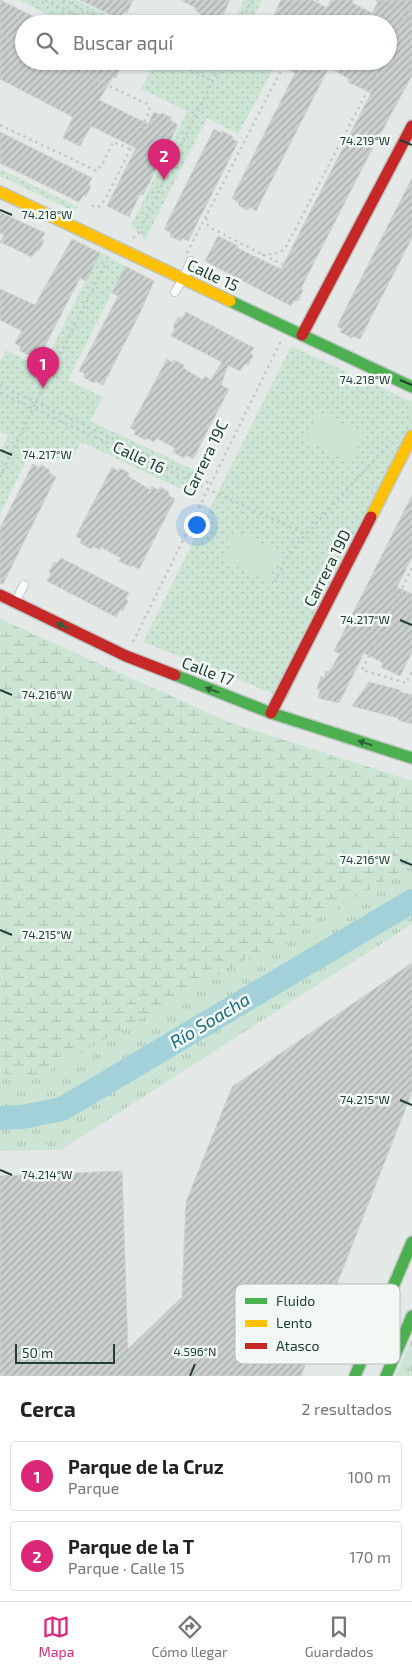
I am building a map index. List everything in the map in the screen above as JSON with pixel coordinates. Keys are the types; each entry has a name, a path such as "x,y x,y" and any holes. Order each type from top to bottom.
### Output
{"street":[{"path":"302,334 411,132"},
{"name":"Calle 15","path":"0,192 287,328 359,358 412,387"},
{"name":"Carrera 19D","path":"271,714 411,440"},
{"name":"Calle 17","path":"0,595 126,656 271,714 412,758"},
{"path":"394,1284 412,1242"},
{"path":"400,1344 412,1316"},
{"path":"356,1376 361,1364"},
{"path":"386,1376 391,1364"}],"lane":[{"path":"176,292 191,260"},
{"path":"15,602 24,585"}],"path":[{"path":"45,0 76,15"},
{"path":"63,0 94,15"},
{"path":"244,15 252,0"},
{"path":"310,15 318,0"},
{"path":"376,0 400,11 405,20"},
{"path":"397,35 412,6"},
{"path":"0,34 15,41"},
{"path":"76,70 147,104 150,110 105,200 98,207 90,205"},
{"path":"192,70 213,80"},
{"path":"210,70 216,73"},
{"path":"0,477 109,257 138,234 218,70"},
{"path":"191,260 187,252 281,70"},
{"path":"262,255 278,253 285,249 378,70"},
{"path":"0,125 97,171 103,164 113,142 130,150"},
{"path":"208,214 206,222 209,228 303,275"},
{"name":"Carrera 19C","path":"126,656 287,328"},
{"path":"0,385 200,480 210,483"},
{"name":"Calle 16","path":"0,393 305,534"},
{"path":"275,582 289,553 392,440"},
{"path":"412,568 362,670 406,683 412,672"}],"green space":[{"path":"19,0 76,0 107,15 50,15"},
{"path":"244,0 262,0 254,15 236,15"},
{"path":"151,70 273,70 238,134 207,118 145,240 131,226 187,111 141,89"},
{"path":"0,169 78,207 73,211 0,176"},
{"path":"100,252 125,266 68,380 103,397 90,421 203,474 192,494 81,442 70,464 33,447 0,514 0,452 8,436 0,431 0,362 6,350 42,368"},
{"path":"291,346 412,402 412,431 287,699 143,642"},
{"path":"319,413 364,433 350,462 306,441"},
{"path":"236,532 281,552 267,581 223,560"},
{"path":"0,619 228,722 412,781 412,924 61,1150 0,1151"},
{"path":"0,619 228,722 412,781 412,865 29,1082 0,1072"},
{"path":"412,1338 412,1376 396,1376"}],"building":[{"path":"0,0 31,15 15,15 15,70 119,70 116,78 113,77 99,100 148,124 154,112 160,115 162,113 172,118 170,120 178,125 143,195 140,194 129,217 107,206 136,148 91,126 80,146 63,138 73,117 0,79"},
{"path":"80,0 133,0 127,13 112,15"},
{"path":"181,0 230,0 223,15 200,15 195,10 196,8"},
{"path":"281,0 312,0 327,8 331,0 353,0 352,3 372,13 379,0 412,0 412,75 301,288 303,290 298,301 295,300 291,306 205,261 218,236 238,246 237,248 281,269 371,93 348,82 349,79 334,70 397,70 397,15 274,15"},
{"path":"290,70 327,70 256,211 250,207 248,210 239,206 239,203 232,198 295,73"},
{"path":"214,129 232,136 232,139 238,142 188,241 182,238 180,241 170,236 171,233 164,229"},
{"path":"0,132 92,178 88,185 91,186 86,196 84,195 79,202 0,163"},
{"path":"412,178 412,238 360,339 353,336 352,338 340,332 342,329 337,326"},
{"path":"0,212 45,233 41,239 44,241 39,251 37,250 32,257 0,242 4,235 0,233"},
{"path":"72,239 100,253 86,281 80,278 39,357 32,354 30,356 19,350 21,347 15,343 22,331 0,320 0,289 35,305"},
{"path":"125,266 154,281 139,315 103,385 96,381 94,383 83,377 85,374 79,371 118,296 112,293"},
{"path":"186,312 254,348 250,354 253,355 248,365 245,364 240,371 228,365 221,385 229,389 193,459 186,455 184,458 173,452 175,448 156,438 154,442 147,438 145,440 134,434 136,431 130,428 167,359 173,363 174,360 184,365 183,368 203,380 205,376 211,380 222,362 171,336 178,317 182,318"},
{"path":"33,464 39,468 41,465 50,470 49,473 56,477 3,584 0,583 0,528"},
{"path":"112,467 118,471 120,468 129,473 128,476 150,490 152,486 158,490 160,487 169,492 168,495 175,499 139,569 119,561 121,558 101,547 100,550 93,546 91,549 80,543 82,540 76,536"},
{"path":"412,495 412,557 397,587 412,594 412,652 400,676 381,667 383,663 364,653 339,703 318,698 320,690 317,689 321,676 324,678 326,671 329,672 340,654 334,651"},
{"path":"61,558 129,593 125,599 128,601 123,611 120,610 116,617 47,581 54,562 57,563"},
{"path":"369,682 412,695 412,724 398,720 398,718 352,706"},
{"path":"412,963 412,1092 337,1284 235,1284 235,1364 306,1364 301,1376 0,1376 0,1176 122,1171 128,1349 182,1297 186,1202 232,1087"}],"waterway":[{"name":"Río Soacha","path":"0,1118 22,1117 62,1109 412,901"}],"traffic: fast":[{"path":"230,301 412,387"},
{"path":"175,675 271,713 412,758"},
{"path":"394,1284 412,1242"},
{"path":"400,1344 412,1316"},
{"path":"355,1376 360,1364"},
{"path":"386,1376 391,1364"}],"traffic: slow":[{"path":"0,192 230,301"},
{"path":"371,517 412,436"}],"traffic: jam":[{"path":"302,335 412,126"},
{"path":"271,713 371,517"},
{"path":"0,595 126,656 175,675"}],"place":[{"name":"Parque de la T","path":"164,180"},
{"name":"Parque de la Cruz","path":"43,388"}]}
